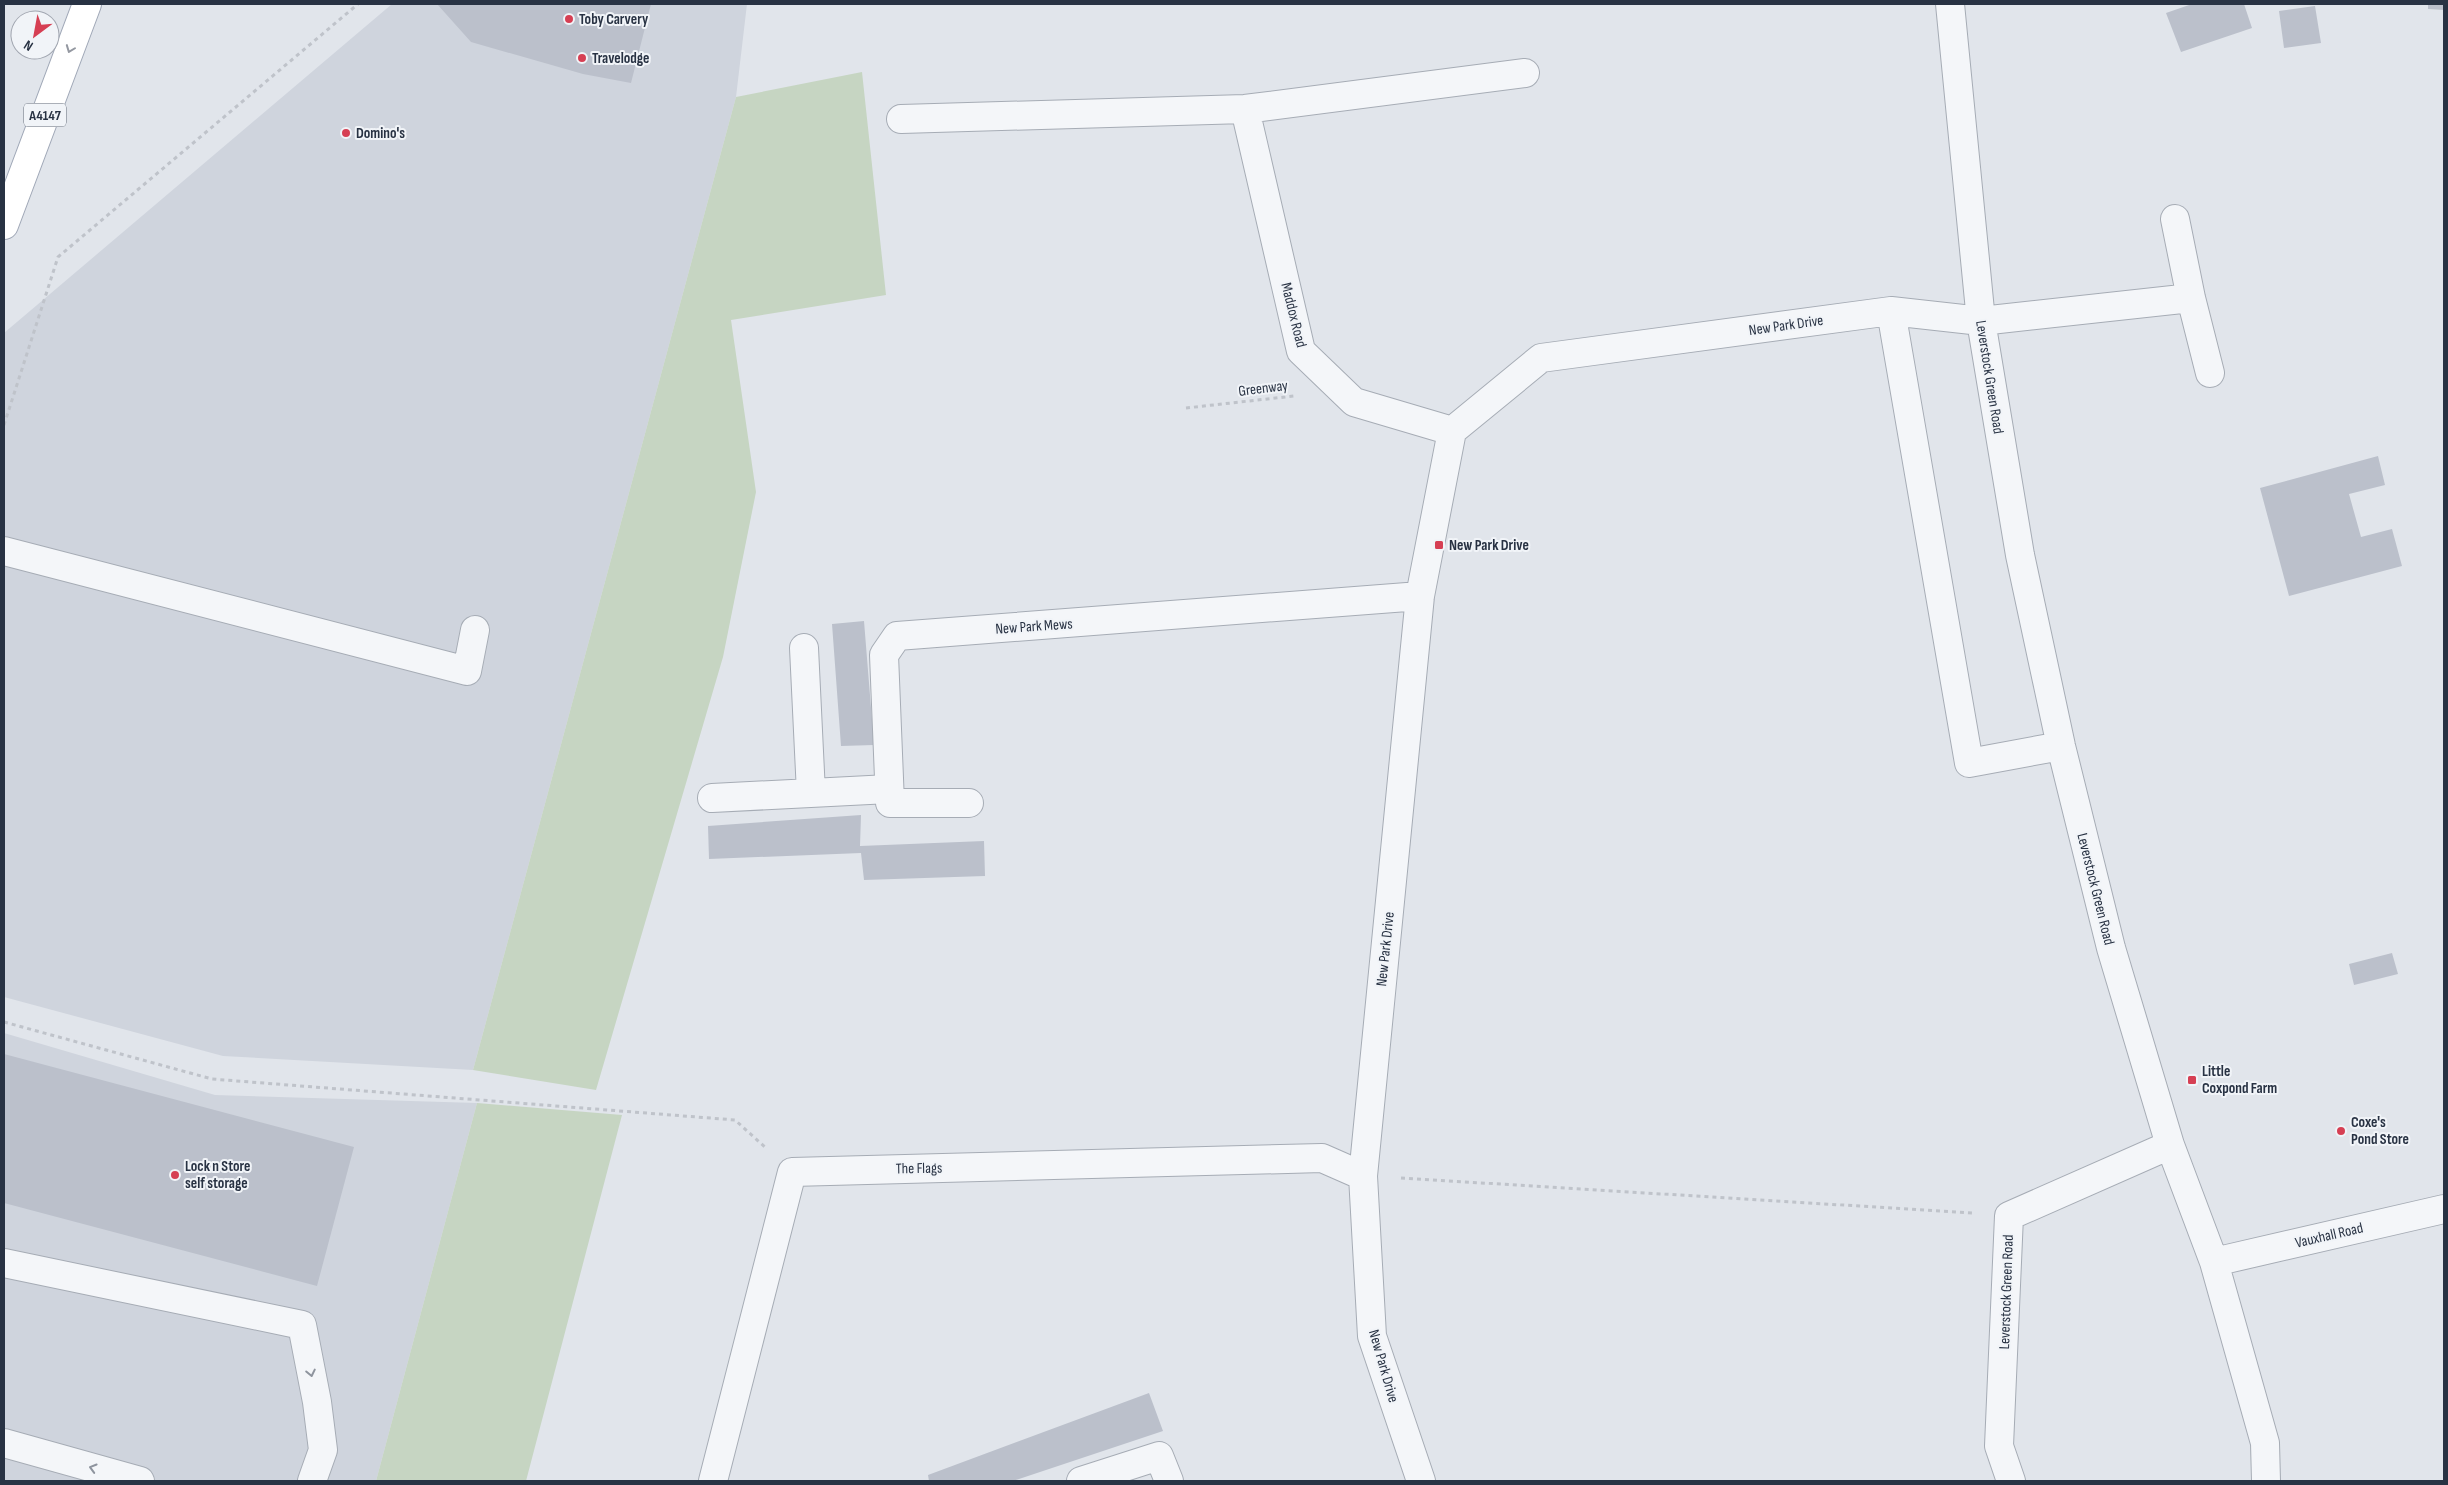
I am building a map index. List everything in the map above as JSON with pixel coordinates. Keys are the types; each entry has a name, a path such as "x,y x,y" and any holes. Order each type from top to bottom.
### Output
{"main road":[{"name":"A4147","path":"4,226 87,4"}],"street":[{"name":"Leverstock Green Road","path":"1950,4 1980,321 2020,555 2061,746 2111,948 2170,1145 2214,1262 2265,1444 2266,1481"},
{"path":"901,119 1245,109 1525,73"},
{"name":"Maddox Road","path":"1245,109 1302,351 1354,402 1452,431"},
{"path":"2175,219 2191,298 2210,373"},
{"name":"New Park Drive","path":"1420,1481 1372,1336 1362,1176 1420,596 1452,431 1541,358 1891,311 1980,321 2191,298"},
{"path":"1891,311 1969,763 2061,746"},
{"path":"4,551 467,671 475,630"},
{"name":"New Park Mews","path":"889,789 884,655 897,636 1420,596"},
{"path":"804,648 812,792"},
{"path":"712,798 889,789 890,803 969,803"},
{"name":"Leverstock Green Road","path":"2011,1481 1999,1446 2009,1216 2170,1145"},
{"name":"The Flags","path":"792,1172 1322,1158 1362,1176"},
{"path":"713,1481 792,1172"},
{"name":"Vauxhall Road","path":"2214,1262 2444,1209"},
{"path":"4,1263 302,1325 318,1402 323,1450 312,1481"},
{"path":"4,1443 140,1481"},
{"path":"1081,1481 1159,1456 1169,1481"}],"path":[{"path":"4,425 58,257 358,4"},
{"name":"Greenway","path":"1186,408 1342,391"},
{"path":"4,1022 212,1079 735,1120 792,1172"},
{"path":"1362,1176 2009,1216"}],"shaded area":[{"path":"392,4 747,4 736,97 473,1070 223,1056 4,997 4,333"},
{"path":"4,1033 215,1095 477,1103 376,1481 4,1481"}],"green space":[{"path":"862,72 886,295 731,320 756,492 723,657 596,1090 473,1070 736,97"},
{"path":"477,1103 622,1115 526,1481 376,1481"}],"building":[{"name":"Travelodge","path":"437,4 651,4 631,83 583,74 471,42"},
{"path":"2192,4 2244,4 2252,28 2181,52 2166,13"},
{"path":"2428,4 2444,4 2444,10 2428,9"},
{"path":"2315,6 2321,43 2284,48 2279,11"},
{"path":"2378,456 2385,485 2349,494 2361,537 2392,529 2402,566 2289,596 2260,488"},
{"path":"864,621 874,745 841,746 832,624"},
{"path":"861,815 860,846 984,841 985,876 864,880 861,853 709,859 708,826"},
{"path":"2392,953 2398,974 2354,985 2349,964"},
{"name":"Lock n Store self storage","path":"4,1054 354,1147 317,1286 4,1203"},
{"path":"1149,1393 1163,1431 1013,1481 929,1481 928,1475"}],"place":[{"name":"Toby Carvery","path":"569,19"},
{"name":"Travelodge","path":"582,58"},
{"name":"Domino's","path":"346,133"},
{"name":"New Park Drive","path":"1439,545"},
{"name":"Little Coxpond Farm","path":"2192,1080"},
{"name":"Coxe's Pond Store","path":"2341,1131"},
{"name":"Lock n Store self storage","path":"175,1175"}]}
